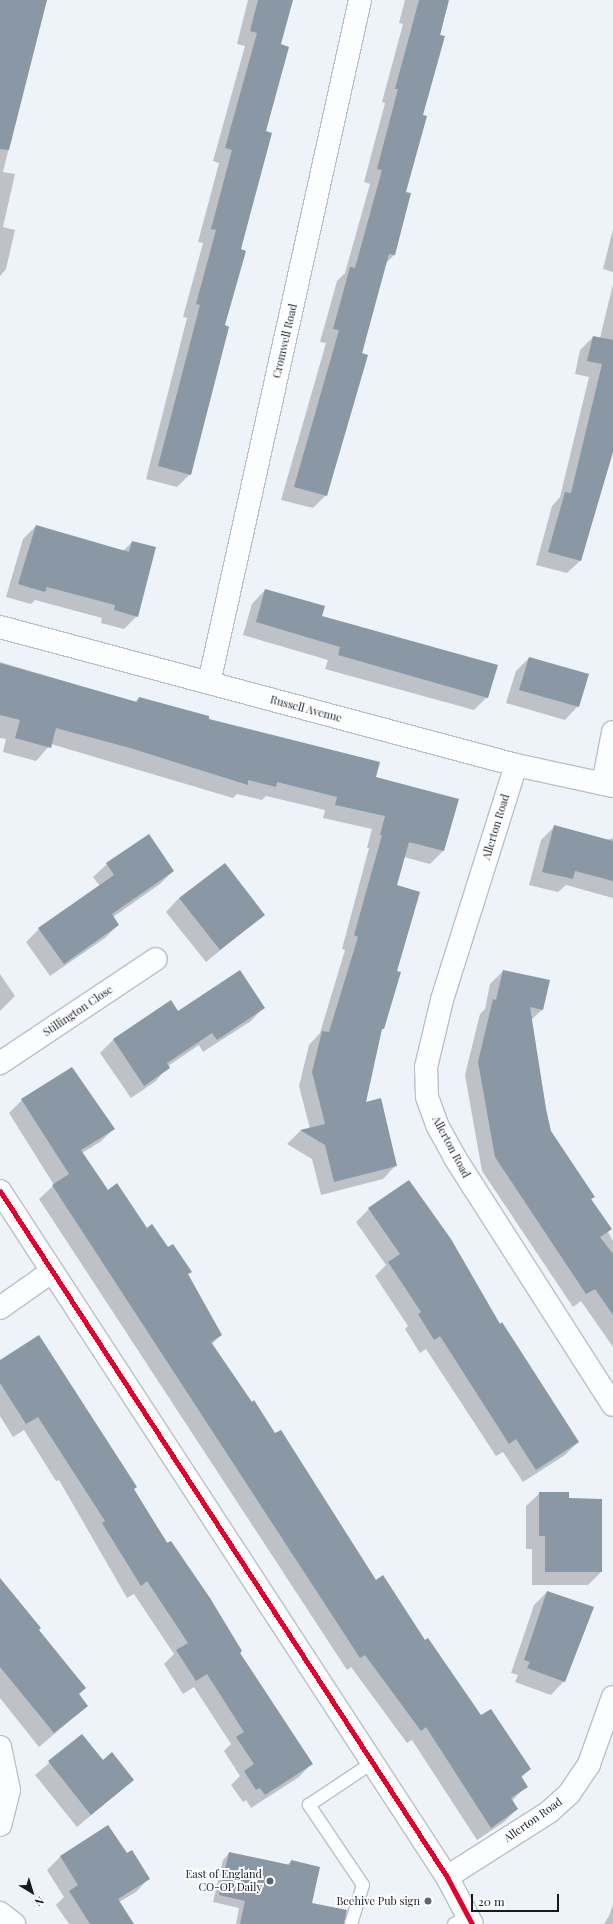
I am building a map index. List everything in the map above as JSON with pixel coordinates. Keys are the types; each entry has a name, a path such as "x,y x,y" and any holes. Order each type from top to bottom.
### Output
{"street":[{"name":"Cromwell Road","path":"209,683 360,0"},
{"name":"Russell Avenue","path":"0,627 516,765 608,785"},
{"path":"608,785 613,732"},
{"name":"Allerton Road","path":"516,765 442,1000 426,1067 427,1097 437,1125 455,1158 613,1405"},
{"name":"Stillington Close","path":"0,1063 156,959"},
{"path":"0,1191 446,1877 465,1922"},
{"path":"0,1308 52,1272"},
{"name":"Allerton Road","path":"446,1877 549,1812 569,1794 589,1764 613,1697"},
{"path":"0,1747 9,1790 0,1826"},
{"path":"0,1913 14,1924"}],"lane":[{"path":"351,1924 362,1885 308,1805 372,1763"}],"building":[{"path":"0,0 47,0 9,150 0,149"},
{"path":"258,0 293,0 281,44 289,47 266,131 272,133 241,249 246,251 225,325 229,327 191,475 158,466 200,305 196,304 216,230 211,229 232,150 225,148 257,33 250,31"},
{"path":"419,0 449,0 440,35 445,36 423,115 427,116 406,192 411,193 395,255 389,254 362,353 368,355 327,496 294,487 339,330 333,329 350,267 355,268 382,170 377,169 398,89 395,89"},
{"path":"593,336 613,340 613,452 581,561 548,552 565,492 571,493 602,364 587,361"},
{"path":"36,525 129,552 132,541 156,547 138,617 114,610 115,605 47,587 45,592 18,584"},
{"path":"265,589 325,606 322,616 498,665 488,698 338,655 340,647 256,622"},
{"path":"529,657 589,674 579,707 519,690"},
{"path":"0,663 137,702 139,697 209,716 209,719 380,762 376,777 459,799 444,851 409,842 397,885 420,892 397,971 401,972 384,1029 382,1029 366,1102 381,1098 397,1166 334,1182 325,1145 300,1130 325,1124 312,1072 322,1031 329,1032 358,937 354,935 382,835 380,835 385,816 335,805 337,797 277,782 276,787 248,780 248,785 130,748 56,728 51,748 15,738 20,720 0,715"},
{"path":"554,825 613,841 613,881 575,871 573,879 542,872"},
{"path":"149,834 174,871 112,914 119,925 64,964 38,928 114,875 106,863"},
{"path":"225,863 265,915 220,950 179,898"},
{"path":"240,970 265,1008 217,1040 212,1033 167,1063 170,1068 144,1086 113,1039 171,1000 178,1011"},
{"path":"503,970 550,980 543,1010 530,1007 546,1109 551,1131 595,1197 591,1199 612,1229 600,1237 613,1254 613,1315 595,1289 586,1294 495,1157 478,1062 493,999 496,1000"},
{"path":"72,1067 115,1129 81,1150 108,1190 117,1183 147,1228 152,1224 168,1247 173,1244 192,1272 188,1274 222,1335 211,1342 252,1402 254,1400 275,1433 281,1430 376,1580 383,1575 425,1640 428,1638 481,1715 491,1709 531,1769 521,1776 528,1787 511,1798 518,1809 491,1828 426,1727 421,1731 365,1655 360,1658 52,1185 69,1174 21,1099"},
{"path":"409,1180 451,1239 500,1324 502,1322 579,1442 536,1470 516,1439 509,1444 440,1336 434,1340 418,1314 421,1312 388,1262 400,1254 368,1208"},
{"path":"39,1335 137,1487 134,1489 167,1543 171,1541 210,1598 242,1651 240,1653 313,1764 265,1795 260,1788 256,1790 244,1771 254,1764 236,1737 244,1732 207,1674 196,1681 176,1650 188,1643 147,1581 141,1586 102,1523 105,1521 38,1417 26,1424 0,1383 0,1360"},
{"path":"539,1492 569,1492 569,1498 602,1499 602,1572 545,1572 545,1536 539,1536"},
{"path":"0,1578 41,1628 39,1630 86,1688 79,1694 88,1706 54,1733 0,1667"},
{"path":"547,1591 594,1607 565,1682 527,1668 530,1662 524,1660"},
{"path":"82,1734 103,1760 112,1752 134,1780 91,1815 48,1761"},
{"path":"108,1825 127,1853 132,1850 150,1879 118,1899 134,1924 90,1924 69,1891 78,1885 60,1856"},
{"name":"East of England CO-OP Daily","path":"229,1852 290,1865 291,1860 320,1867 312,1903 347,1910 344,1924 240,1924 245,1901 219,1895"}],"transit line":[{"path":"0,1191 447,1877 472,1924"}],"place":[{"name":"East of England CO-OP Daily","path":"270,1881"},
{"name":"Beehive Pub sign","path":"428,1901"}]}
